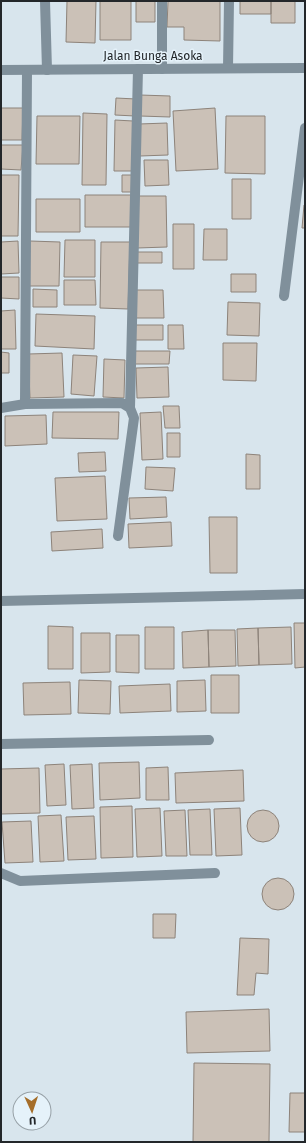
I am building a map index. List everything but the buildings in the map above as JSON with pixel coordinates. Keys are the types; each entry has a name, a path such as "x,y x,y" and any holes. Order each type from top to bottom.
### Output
{"street":[{"path":"44,1 47,70"},
{"path":"162,1 162,69"},
{"path":"228,68 229,1"},
{"name":"Jalan Bunga Asoka","path":"1,70 305,68"},
{"path":"118,536 134,418 130,408 138,69"},
{"path":"25,404 27,70"},
{"path":"284,296 305,128"},
{"path":"1,408 25,404 122,403 130,408"},
{"path":"1,601 305,594"},
{"path":"1,744 209,740"},
{"path":"1,873 20,882 214,873"}]}
